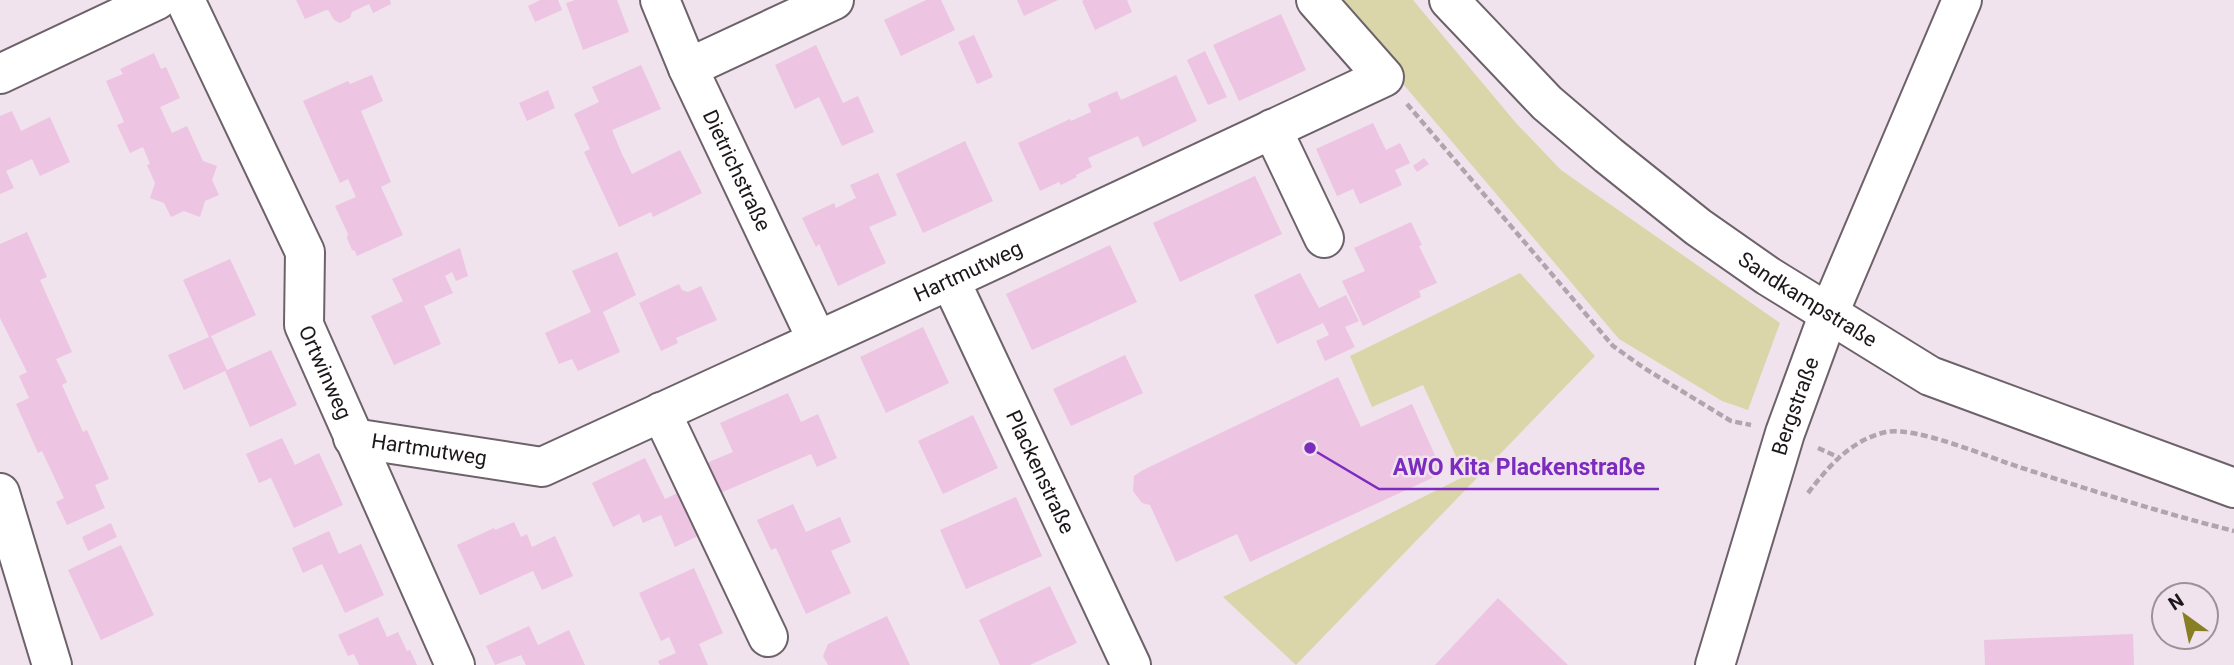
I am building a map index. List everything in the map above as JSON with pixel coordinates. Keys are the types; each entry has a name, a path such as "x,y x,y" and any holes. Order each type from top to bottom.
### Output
{"street":[{"path":"0,74 157,0"},
{"name":"Ortwinweg","path":"185,0 305,251 304,325 455,665"},
{"name":"Dietrichstraße","path":"660,0 688,68 817,340"},
{"path":"688,68 834,0"},
{"path":"1316,0 1384,76"},
{"name":"Sandkampstraße","path":"1449,0 1547,103 1698,227 1768,276 1930,376 2234,488"},
{"name":"Bergstraße","path":"1715,665 1785,433 1829,313 1962,0"},
{"name":"Hartmutweg","path":"353,438 542,467 950,280 1384,76"},
{"path":"1272,129 1324,238"},
{"name":"Plackenstraße","path":"950,280 1130,665"},
{"path":"661,412 768,638"},
{"path":"0,493 52,665"}],"path":[{"path":"1384,76 1613,346 1731,421 1785,433 1838,457"},
{"path":"1801,502 1838,457 1863,440 1888,432 1916,433 2021,468 2234,531"}],"shaded area":[{"path":"1332,0 1413,0 1516,123 1561,170 1780,323 1748,410 1722,401 1619,339"},
{"path":"1520,273 1595,356 1296,665 1223,597 1465,476 1423,385 1372,407 1350,356"}],"building":[{"path":"296,0 390,0 391,4 373,13 369,4 352,12 350,18 340,23 326,10 305,19"},
{"path":"540,0 558,0 562,10 535,22 528,6"},
{"path":"575,0 617,0 629,32 583,50 566,3"},
{"path":"926,0 941,0 955,30 901,56 884,20"},
{"path":"1017,0 1058,0 1024,16"},
{"path":"1127,0 1132,12 1095,30 1082,1"},
{"path":"1281,14 1306,70 1239,101 1213,45"},
{"path":"974,35 993,77 977,84 958,42"},
{"path":"816,45 843,103 858,96 874,132 842,146 819,97 795,109 775,65"},
{"path":"1205,51 1227,97 1208,105 1187,60"},
{"path":"154,53 161,69 166,67 180,98 160,107 172,133 187,126 203,161 217,166 212,180 219,195 205,201 200,217 184,211 171,217 164,203 150,198 155,183 143,147 130,153 117,125 124,122 106,81 123,74 120,69"},
{"path":"641,65 661,109 612,130 622,154 632,174 680,150 702,193 653,217 651,212 619,227 584,152 590,149 574,114 599,102 592,87"},
{"path":"372,75 383,101 361,111 391,182 381,187 403,235 357,256 352,250 335,206 356,197 348,179 340,183 303,101 348,81 350,84"},
{"path":"1176,75 1197,121 1143,147 1138,136 1088,158 1092,167 1061,185 1059,182 1040,191 1018,143 1091,112 1088,104 1117,91 1121,100"},
{"path":"548,90 555,108 527,121 519,103"},
{"path":"12,111 21,131 50,117 70,162 40,176 32,159 6,171 14,188 0,194 0,116"},
{"path":"1373,123 1386,150 1400,143 1410,163 1395,170 1402,185 1360,204 1353,189 1337,196 1316,149"},
{"path":"965,141 993,201 923,233 896,174"},
{"path":"1424,158 1429,164 1417,172 1413,166"},
{"path":"878,173 897,215 869,227 886,263 838,286 819,244 816,247 802,218 834,203 836,208 856,198 850,185"},
{"path":"1255,176 1282,234 1180,282 1153,223"},
{"path":"1411,222 1437,283 1419,291 1421,297 1363,326 1342,281 1365,271 1354,248"},
{"path":"27,232 47,277 40,280 72,352 56,359 67,382 62,385 83,432 87,430 109,479 95,485 105,508 67,525 56,502 64,498 42,451 38,453 16,404 29,398 19,376 27,372 0,318 0,244"},
{"path":"1110,245 1137,302 1032,350 1006,294"},
{"path":"460,248 468,276 456,281 452,272 445,276 453,293 424,306 441,344 394,365 371,316 403,301 392,279"},
{"path":"617,252 636,295 603,312 620,352 578,371 572,359 559,364 545,333 591,312 572,271"},
{"path":"230,259 256,315 211,336 227,370 271,350 297,405 250,427 225,371 184,390 168,355 209,337 183,280"},
{"path":"1300,273 1319,308 1346,295 1359,321 1345,327 1355,347 1325,361 1316,341 1329,335 1323,323 1277,344 1254,295"},
{"path":"679,284 682,290 688,292 701,286 717,320 676,338 678,343 661,351 639,303"},
{"path":"923,327 949,383 886,413 860,357"},
{"path":"1125,355 1143,393 1071,426 1053,389"},
{"path":"1338,377 1361,427 1412,404 1443,473 1250,562 1237,534 1176,562 1150,505 1142,503 1133,491 1134,476"},
{"path":"788,393 801,422 818,414 837,458 817,467 811,454 718,494 704,464 733,452 720,423"},
{"path":"973,415 998,468 943,494 918,441"},
{"path":"282,438 295,465 319,453 343,505 294,528 271,478 259,483 246,454"},
{"path":"645,458 665,499 682,491 702,534 675,547 661,515 643,523 639,514 613,527 592,483"},
{"path":"1016,497 1042,556 966,589 940,530"},
{"path":"793,504 806,532 840,517 851,542 831,551 851,593 806,614 776,548 771,550 757,520"},
{"path":"514,522 521,537 527,534 532,547 555,536 573,576 542,590 533,571 480,595 457,545"},
{"path":"111,523 117,537 88,551 82,537"},
{"path":"329,531 339,554 361,544 384,595 345,613 322,564 303,573 292,548"},
{"path":"121,545 154,615 101,640 68,570"},
{"path":"694,568 723,633 699,644 708,665 660,665 658,661 676,653 669,637 661,641 639,593"},
{"path":"1050,586 1077,643 1030,665 1000,665 979,620"},
{"path":"1498,598 1546,644 1568,665 1435,665"},
{"path":"887,616 910,665 828,665 823,656 828,644"},
{"path":"378,617 387,637 398,632 417,665 359,665 354,654 348,656 338,635"},
{"path":"529,626 538,645 569,630 585,665 526,665 521,655 495,665 486,646"},
{"path":"2133,634 2134,665 1985,665 1984,640"}],"place":[{"name":"AWO Kita Plackenstraße","path":"1310,448"}]}
